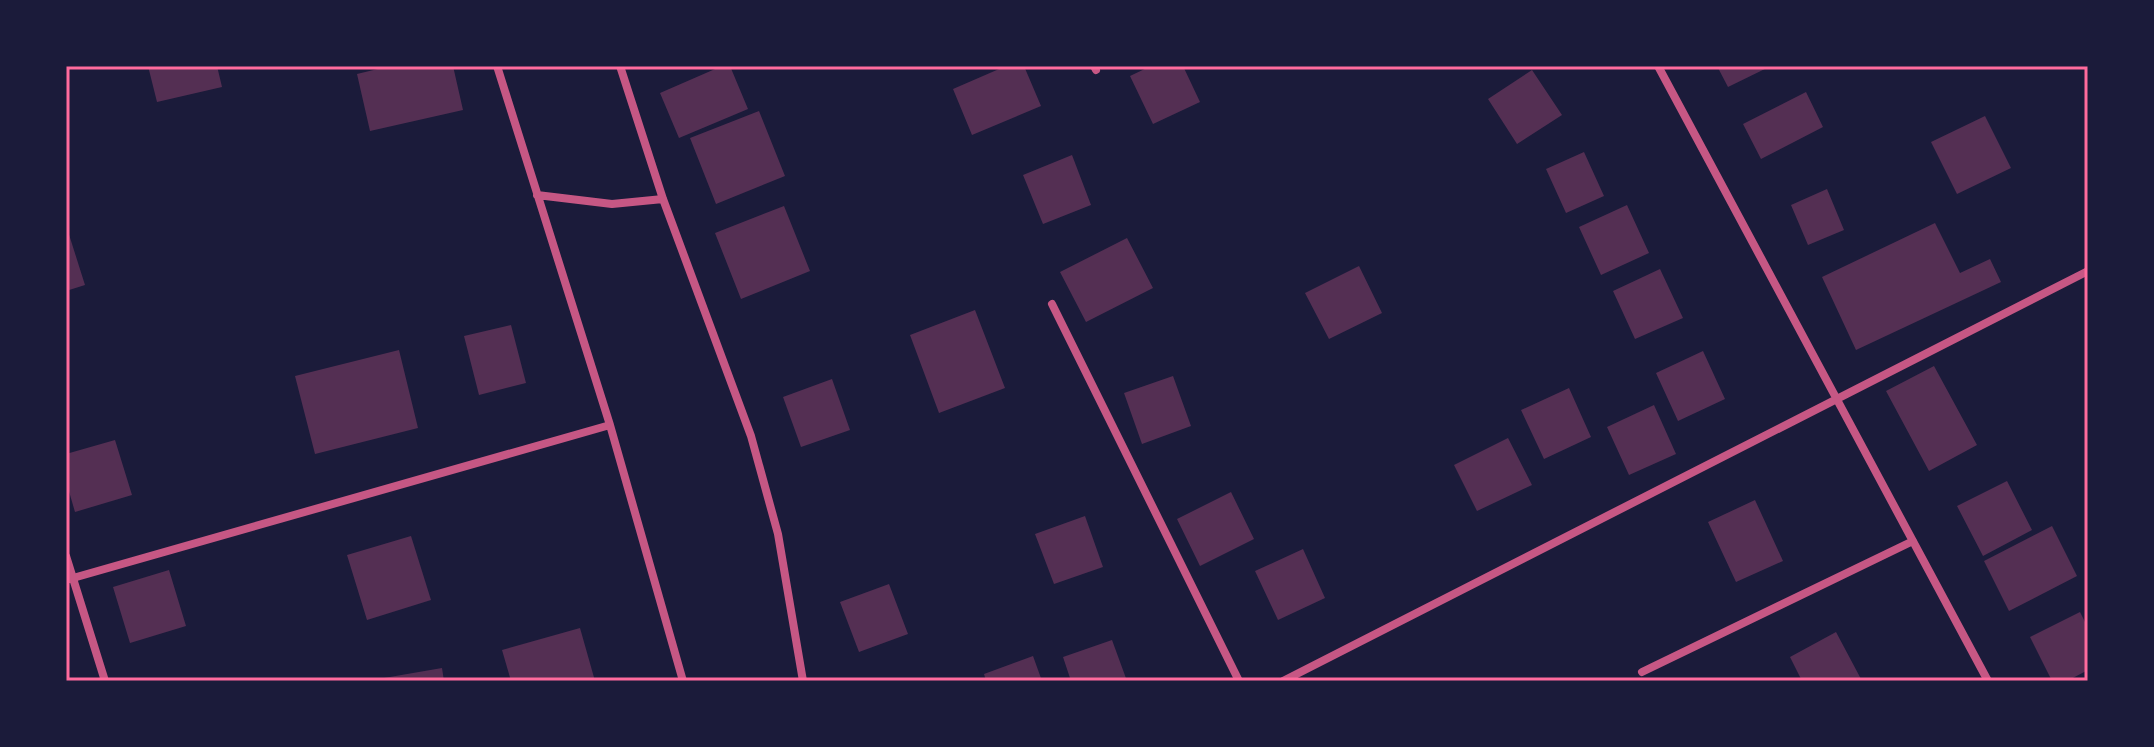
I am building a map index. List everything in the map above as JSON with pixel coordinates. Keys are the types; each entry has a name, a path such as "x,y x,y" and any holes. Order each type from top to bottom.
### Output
{"street":[{"path":"497,66 610,425 683,681"},
{"path":"620,66 663,199 751,436 778,534 803,681"},
{"path":"1658,66 1988,681"},
{"path":"537,195 612,204 663,199"},
{"path":"1283,681 2088,271"},
{"path":"1052,304 1239,681"},
{"path":"70,579 610,425"},
{"path":"1642,672 1913,541"},
{"path":"66,556 70,579 105,681"}],"building":[{"path":"148,66 217,66 222,87 157,102"},
{"path":"390,66 453,66 463,110 370,131 357,74"},
{"path":"722,66 730,66 748,109 679,138 660,93"},
{"path":"1006,66 1024,66 1041,106 972,135 953,89"},
{"path":"1151,66 1183,66 1200,102 1153,124 1130,76"},
{"path":"1717,66 1771,66 1728,87"},
{"path":"1532,70 1562,115 1517,144 1488,99"},
{"path":"1806,92 1823,127 1761,159 1743,124"},
{"path":"759,111 785,176 716,204 690,138"},
{"path":"1985,116 2011,168 1957,194 1931,142"},
{"path":"1584,152 1604,196 1566,213 1546,169"},
{"path":"1072,155 1091,205 1043,224 1023,175"},
{"path":"1827,189 1844,230 1808,245 1791,205"},
{"path":"1627,205 1649,253 1601,275 1579,227"},
{"path":"784,206 810,271 741,299 715,233"},
{"path":"1935,223 1960,273 1990,259 2001,282 1856,350 1822,277"},
{"path":"66,225 85,285 66,291"},
{"path":"1127,238 1153,288 1086,322 1060,272"},
{"path":"1359,266 1382,313 1329,339 1305,293"},
{"path":"1660,269 1683,318 1635,339 1613,291"},
{"path":"975,310 1005,388 939,413 910,335"},
{"path":"511,325 526,383 479,395 464,336"},
{"path":"399,350 418,428 315,454 295,376"},
{"path":"1703,351 1725,399 1678,421 1656,373"},
{"path":"1934,366 1977,445 1929,471 1886,391"},
{"path":"1173,376 1191,426 1142,444 1124,393"},
{"path":"832,379 850,430 801,447 783,397"},
{"path":"1569,388 1591,437 1544,459 1521,410"},
{"path":"1654,405 1676,454 1629,475 1607,427"},
{"path":"1508,438 1532,485 1477,511 1454,465"},
{"path":"115,440 132,495 75,512 66,481 66,454"},
{"path":"2007,481 2032,530 1983,556 1957,506"},
{"path":"1231,492 1254,539 1200,566 1177,519"},
{"path":"1755,500 1783,561 1736,582 1708,522"},
{"path":"1085,516 1103,567 1054,584 1035,534"},
{"path":"2052,526 2077,576 2009,611 1984,561"},
{"path":"411,536 431,600 367,620 347,555"},
{"path":"1303,549 1325,598 1278,620 1255,571"},
{"path":"169,570 186,626 130,643 113,587"},
{"path":"889,584 908,634 859,652 840,602"},
{"path":"2080,612 2088,628 2088,670 2067,681 2052,681 2030,637"},
{"path":"580,628 595,681 511,681 502,650"},
{"path":"1836,632 1861,679 1802,681 1790,657"},
{"path":"1112,640 1127,681 1071,681 1063,657"},
{"path":"1033,656 1042,681 986,681 984,674"},
{"path":"442,668 444,681 384,681 384,678"}]}
